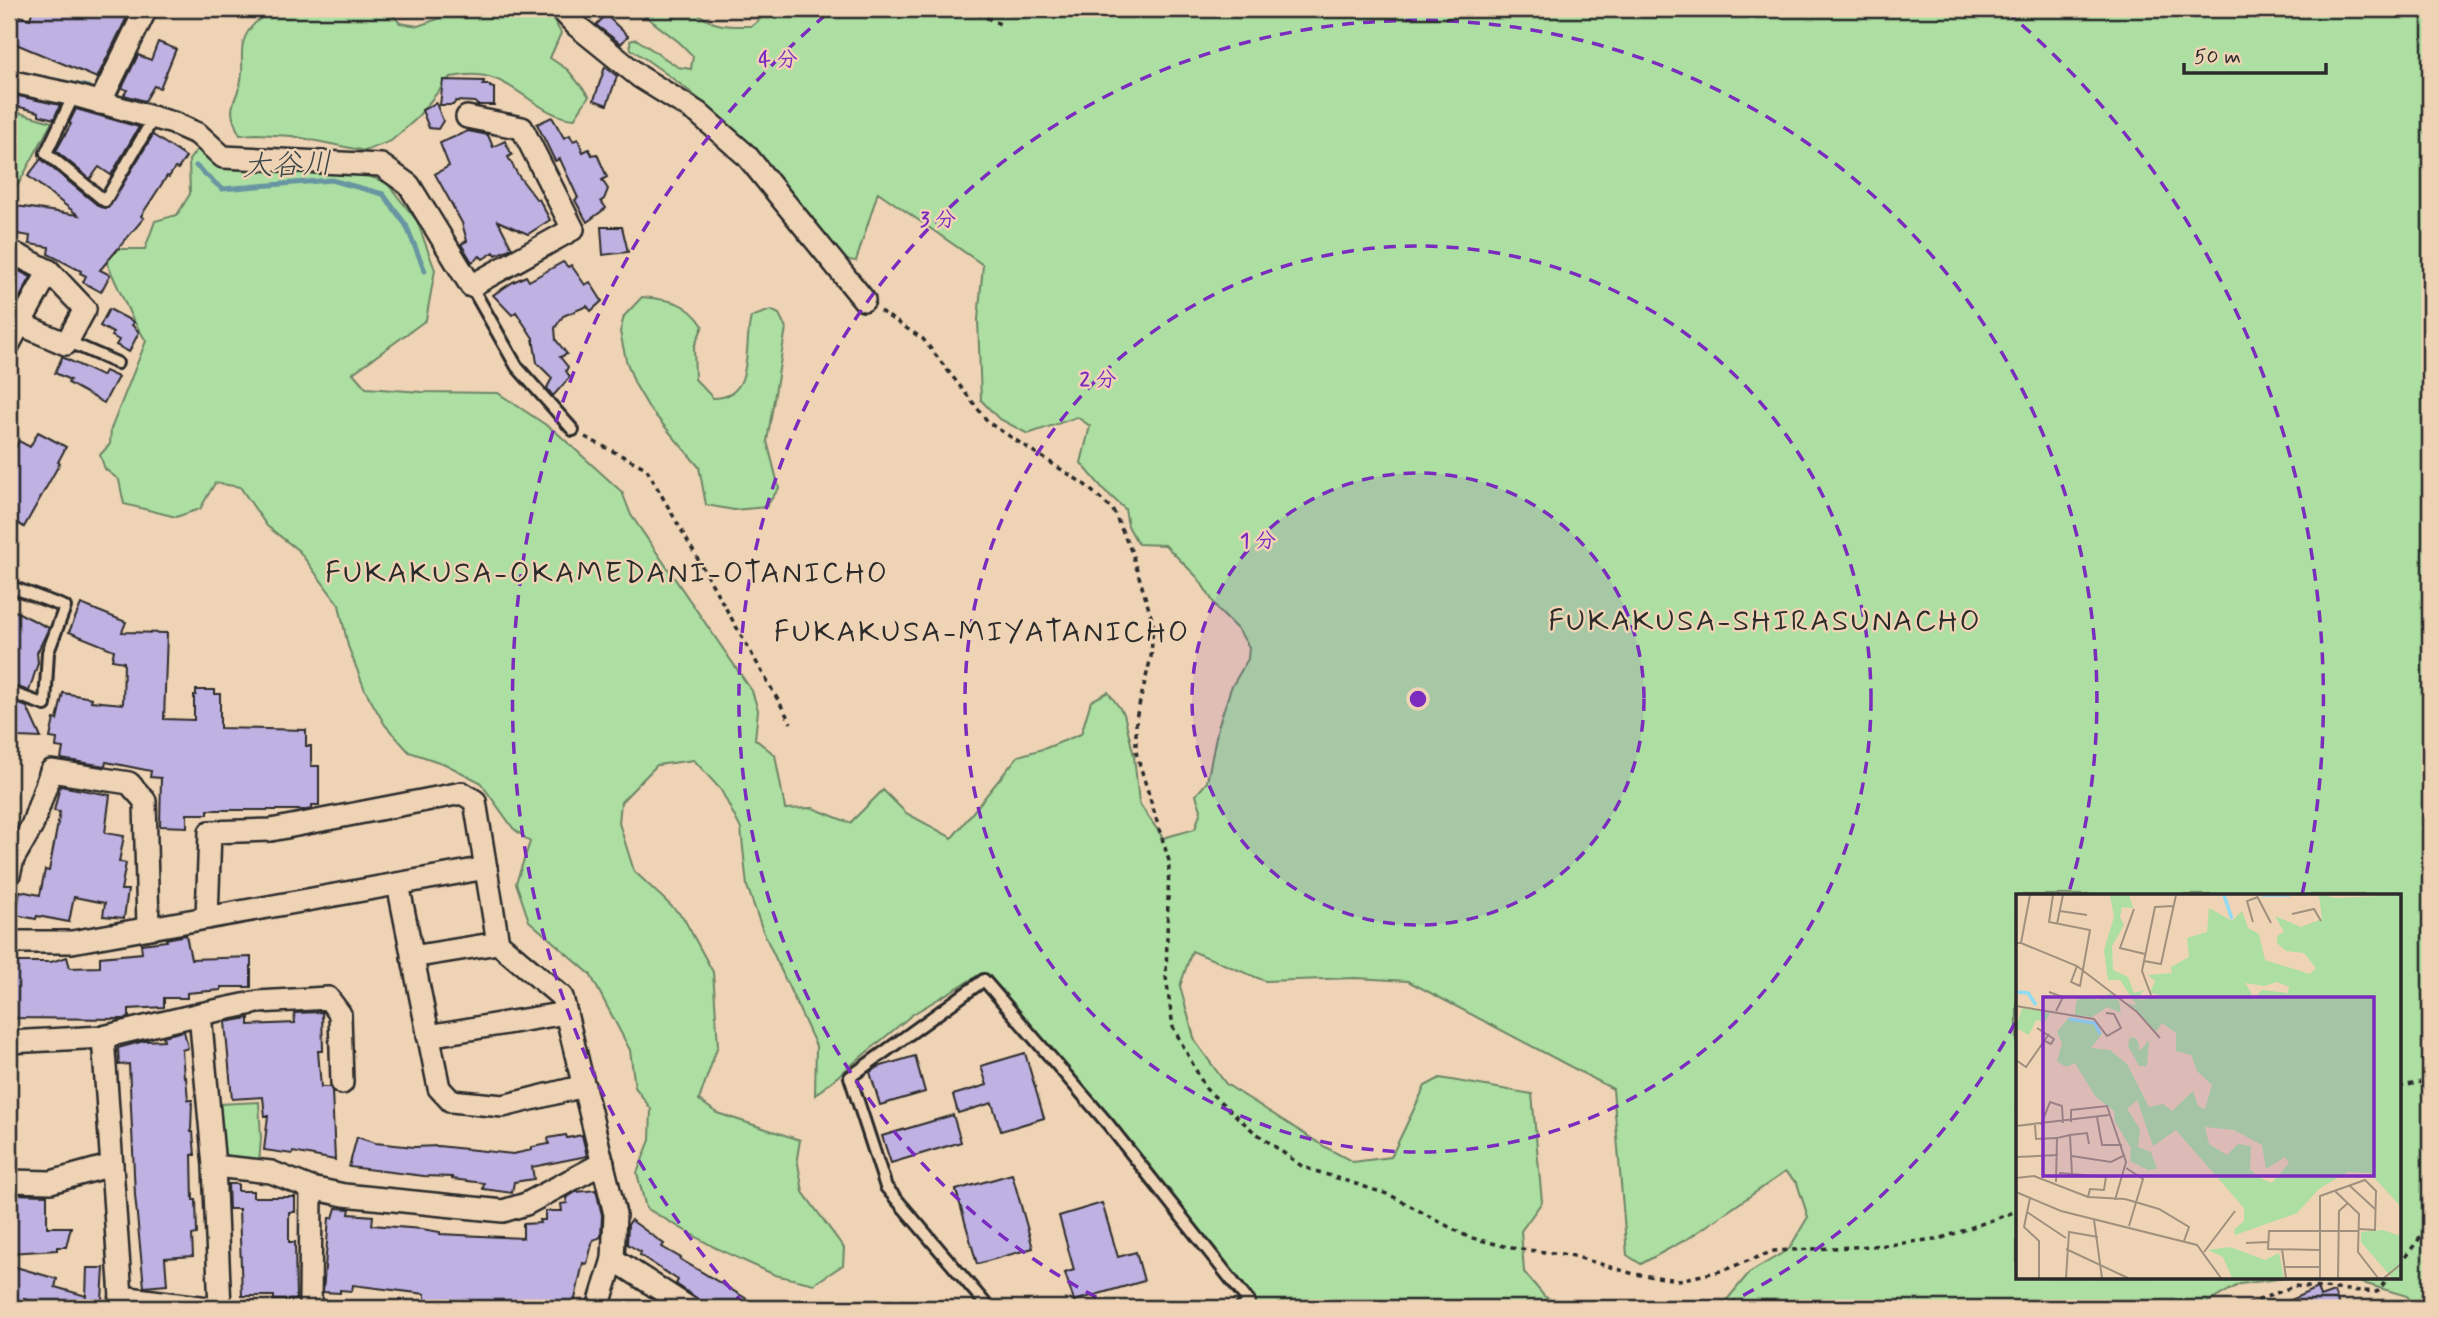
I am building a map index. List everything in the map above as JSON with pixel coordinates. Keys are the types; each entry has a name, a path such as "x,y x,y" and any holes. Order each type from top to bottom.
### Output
{"street":[{"path":"103,97 146,9"},
{"path":"561,9 577,26 640,77 698,113 747,156 864,300"},
{"path":"9,81 74,95 103,97 198,134 223,156 381,165 409,185 471,286 573,229 522,128 467,117"},
{"path":"9,251 49,271 85,309 66,344 20,324"},
{"path":"9,344 49,271"},
{"path":"9,875 13,859 32,826 51,771 130,783 145,801 148,928"},
{"path":"208,918 210,832 271,830 462,793 475,801 498,943 562,997 603,1163 615,1214 613,1259 598,1308"},
{"path":"9,942 72,942 486,868"},
{"path":"398,884 439,1088 451,1101 503,1106 584,1086"},
{"path":"412,957 498,943"},
{"path":"9,1042 103,1037 258,1003 328,998 340,1014 344,1083"},
{"path":"428,1036 566,1013"},
{"path":"200,1014 214,1166 220,1308"},
{"path":"103,1037 119,1303 208,1308"},
{"path":"214,1166 271,1172 311,1188 344,1195 503,1212 526,1204 603,1163"},
{"path":"9,1181 51,1182 112,1165"},
{"path":"310,1308 311,1188"},
{"path":"613,1259 689,1308"}],"lane":[{"path":"74,95 46,153 105,201 163,121"},
{"path":"471,286 517,367 573,430"},
{"path":"67,341 117,363"},
{"path":"9,586 65,607 48,652 45,705 9,692"},
{"path":"989,1308 886,1187 850,1077 984,980 1108,1124 1250,1302 1241,1308"}],"path":[{"path":"968,9 1000,24"},
{"path":"864,300 923,340 989,423 1084,484 1113,510 1132,553 1153,624 1151,657 1136,718 1136,752 1169,861 1166,977 1173,1027 1206,1089 1252,1130 1303,1167 1390,1195 1468,1237 1512,1248 1570,1255 1634,1274 1679,1280 1721,1271 1774,1251 1889,1245 1942,1238 2016,1210"},
{"path":"573,430 646,468 791,723"},
{"path":"2400,1087 2430,1080"},
{"path":"2400,1264 2430,1224"},
{"path":"2239,1308 2294,1286 2378,1292 2388,1278"}],"green space":[{"path":"274,9 387,9 400,23 418,26 466,9 548,9 561,33 550,58 568,70 589,96 574,119 549,111 504,83 478,75 464,75 450,77 415,120 391,141 365,151 292,136 240,135 232,109 241,83 243,44 253,26"},
{"path":"636,9 699,9 699,14 711,22 752,26 772,9 2430,9 2430,1308 2416,1308 2407,1296 2346,1278 2400,1278 2400,894 2016,894 2016,1278 2285,1278 2240,1284 2198,1308 1720,1308 1749,1273 1789,1249 1808,1217 1797,1183 1785,1172 1689,1238 1641,1264 1627,1255 1613,1089 1408,981 1356,978 1265,981 1192,951 1180,986 1195,1041 1226,1084 1353,1162 1391,1157 1425,1086 1440,1078 1532,1094 1542,1202 1521,1231 1524,1272 1544,1296 1565,1308 1259,1308 1046,1045 982,973 913,1014 815,1095 816,1046 763,931 747,886 741,829 721,790 694,760 657,765 621,802 619,823 634,871 683,917 713,972 718,1045 699,1100 717,1113 800,1140 797,1158 803,1192 844,1248 843,1265 814,1284 775,1275 714,1247 646,1208 637,1173 650,1140 651,1109 635,1087 630,1050 590,974 529,921 516,883 530,842 513,828 480,782 445,764 409,752 385,725 365,690 348,646 339,605 299,551 267,526 240,487 215,483 200,509 176,517 124,504 119,480 105,469 100,455 110,444 111,429 146,341 131,316 106,261 119,249 145,249 155,221 177,215 190,194 189,160 198,148 231,169 358,172 387,183 417,221 435,270 426,320 353,373 366,388 498,393 555,431 622,492 631,515 752,691 758,710 755,739 775,755 785,809 813,808 850,823 883,790 906,813 952,838 1018,756 1081,734 1091,701 1108,692 1124,714 1134,756 1139,803 1163,838 1195,829 1201,810 1196,795 1207,782 1218,727 1231,688 1248,659 1249,647 1239,631 1219,611 1198,578 1165,545 1138,544 1128,526 1125,509 1081,463 1090,426 1077,417 1028,434 998,418 981,400 978,320 983,265 878,192 856,261 832,258 752,150 710,108 631,49 630,41 636,39 678,67 691,69 693,56"},
{"path":"9,110 52,122 18,185 9,183"},
{"path":"642,297 677,303 691,311 703,326 694,347 695,379 713,398 727,396 742,380 751,317 771,310 779,314 786,328 767,441 779,488 766,507 734,510 706,505 699,467 649,408 635,384 626,360 620,332 624,316"},
{"path":"259,1102 259,1165 229,1162 221,1150 219,1104"}],"building":[{"path":"33,9 130,11 97,78 9,41 9,13 30,19"},
{"path":"606,15 628,36 621,44 596,25"},
{"path":"158,42 176,49 160,88 154,86 145,101 124,95 127,90 122,88 138,55 151,60"},
{"path":"605,67 617,76 607,105 594,100"},
{"path":"443,80 484,81 483,85 494,88 494,105 456,101 453,105 440,105"},
{"path":"9,94 60,105 54,119 12,105 9,110"},
{"path":"436,103 443,121 438,129 429,128 422,110"},
{"path":"76,109 139,127 111,175 99,167 90,179 56,151"},
{"path":"552,117 564,138 570,135 573,141 578,139 583,152 589,149 592,155 597,154 607,177 602,180 608,189 601,201 606,208 587,222 575,200 578,198 560,159 555,161 537,124"},
{"path":"468,131 488,135 493,147 505,141 512,155 508,157 518,175 537,200 539,199 550,220 528,234 498,221 512,248 496,255 494,252 483,259 480,256 472,262 461,244 467,241 462,223 435,174 449,166 440,143"},
{"path":"153,135 186,157 178,169 175,168 169,177 167,176 141,216 144,218 100,270 110,275 101,292 83,282 86,276 80,273 81,271 48,254 49,247 29,244 30,236 12,233 9,205 78,215 28,176 41,159 100,207 108,208"},
{"path":"601,227 622,227 628,252 603,255"},
{"path":"563,262 568,267 571,265 585,285 590,282 602,301 591,311 587,306 563,316 555,328 556,340 567,354 560,357 568,367 566,371 570,377 553,396 547,388 552,378 537,363 533,338 516,312 512,315 493,295 513,282 526,276 529,281"},
{"path":"9,266 31,277 9,317"},
{"path":"109,309 134,322 132,325 139,332 129,352 116,345 119,340 112,336 113,333 100,326"},
{"path":"62,357 102,376 105,371 118,377 104,403 55,373"},
{"path":"38,432 66,447 58,462 60,463 24,527 9,518 9,459 19,441 30,447"},
{"path":"81,604 126,622 122,632 167,633 164,719 194,720 196,690 215,690 215,694 220,694 220,728 306,730 306,746 311,746 311,766 319,766 319,805 312,805 312,809 306,810 208,810 208,814 187,814 187,827 160,826 161,778 150,777 151,771 106,762 105,766 61,759 63,748 56,747 57,739 50,738 63,693 92,698 91,701 123,704 124,662 112,660 114,650 69,632"},
{"path":"9,608 49,628 37,653 38,663 29,691 9,684"},
{"path":"9,700 27,707 41,738 18,737 9,733"},
{"path":"60,786 110,795 105,833 124,836 119,862 126,863 121,890 128,890 124,918 103,916 105,903 74,897 69,922 16,915 20,891 40,895 45,870 49,871 60,812 54,811"},
{"path":"186,935 191,959 251,957 251,987 221,987 221,990 187,993 187,998 164,998 164,1007 129,1009 129,1017 124,1019 10,1018 12,962 51,962 67,957 70,968 100,967 100,957 142,953 141,944 167,941 166,939"},
{"path":"322,1012 323,1051 318,1051 321,1087 330,1087 332,1091 335,1160 264,1150 268,1116 265,1116 263,1097 232,1099 225,1022 249,1018 249,1025 295,1023 294,1013"},
{"path":"184,1031 188,1048 182,1050 184,1077 188,1100 192,1100 191,1132 195,1155 192,1155 193,1200 196,1200 197,1234 192,1235 193,1256 165,1258 167,1285 144,1287 135,1195 129,1064 119,1065 118,1048 144,1041 164,1040 163,1036"},
{"path":"1025,1053 1044,1118 1001,1131 992,1103 958,1113 953,1095 987,1085 981,1066"},
{"path":"915,1056 925,1092 880,1105 870,1072"},
{"path":"953,1115 961,1142 891,1163 882,1136"},
{"path":"566,1135 567,1138 582,1135 587,1156 532,1167 534,1179 514,1182 512,1193 483,1189 484,1183 452,1177 349,1167 357,1137 375,1143 513,1154 549,1144 548,1138"},
{"path":"1012,1174 1033,1248 977,1264 956,1190"},
{"path":"228,1184 238,1184 238,1191 253,1191 253,1197 295,1197 295,1212 289,1212 289,1242 295,1242 296,1300 274,1300 274,1296 242,1296 239,1209 229,1209"},
{"path":"596,1190 602,1215 601,1237 593,1240 587,1264 583,1263 573,1308 450,1308 450,1305 425,1302 425,1294 353,1285 352,1291 323,1292 329,1218 333,1218 336,1208 350,1209 349,1214 373,1216 372,1225 422,1229 440,1234 523,1238 523,1224 540,1223 539,1220 545,1220 545,1211 562,1211 561,1204 567,1203 566,1198 576,1192"},
{"path":"9,1194 47,1195 47,1227 71,1227 66,1247 9,1253"},
{"path":"1102,1203 1118,1257 1136,1252 1144,1281 1074,1301 1065,1273 1074,1270 1059,1216"},
{"path":"631,1220 664,1244 662,1247 762,1308 713,1308 698,1299 676,1284 678,1280 627,1244 628,1225"},
{"path":"9,1265 57,1279 55,1287 86,1296 87,1268 104,1268 104,1308 58,1308 24,1299 21,1307 9,1304"},
{"path":"2317,1288 2320,1297 2334,1292 2340,1308 2272,1308"}],"waterway":[{"name":"大谷川","path":"16,72 88,87"},
{"name":"大谷川","path":"196,166 222,189 331,180 383,194 406,225 425,271"}],"district":[{"name":"FUKAKUSA-OKAMEDANI-OTANICHO","path":"607,572"},
{"name":"FUKAKUSA-SHIRASUNACHO","path":"1765,620"},
{"name":"FUKAKUSA-MIYATANICHO","path":"982,631"}]}
